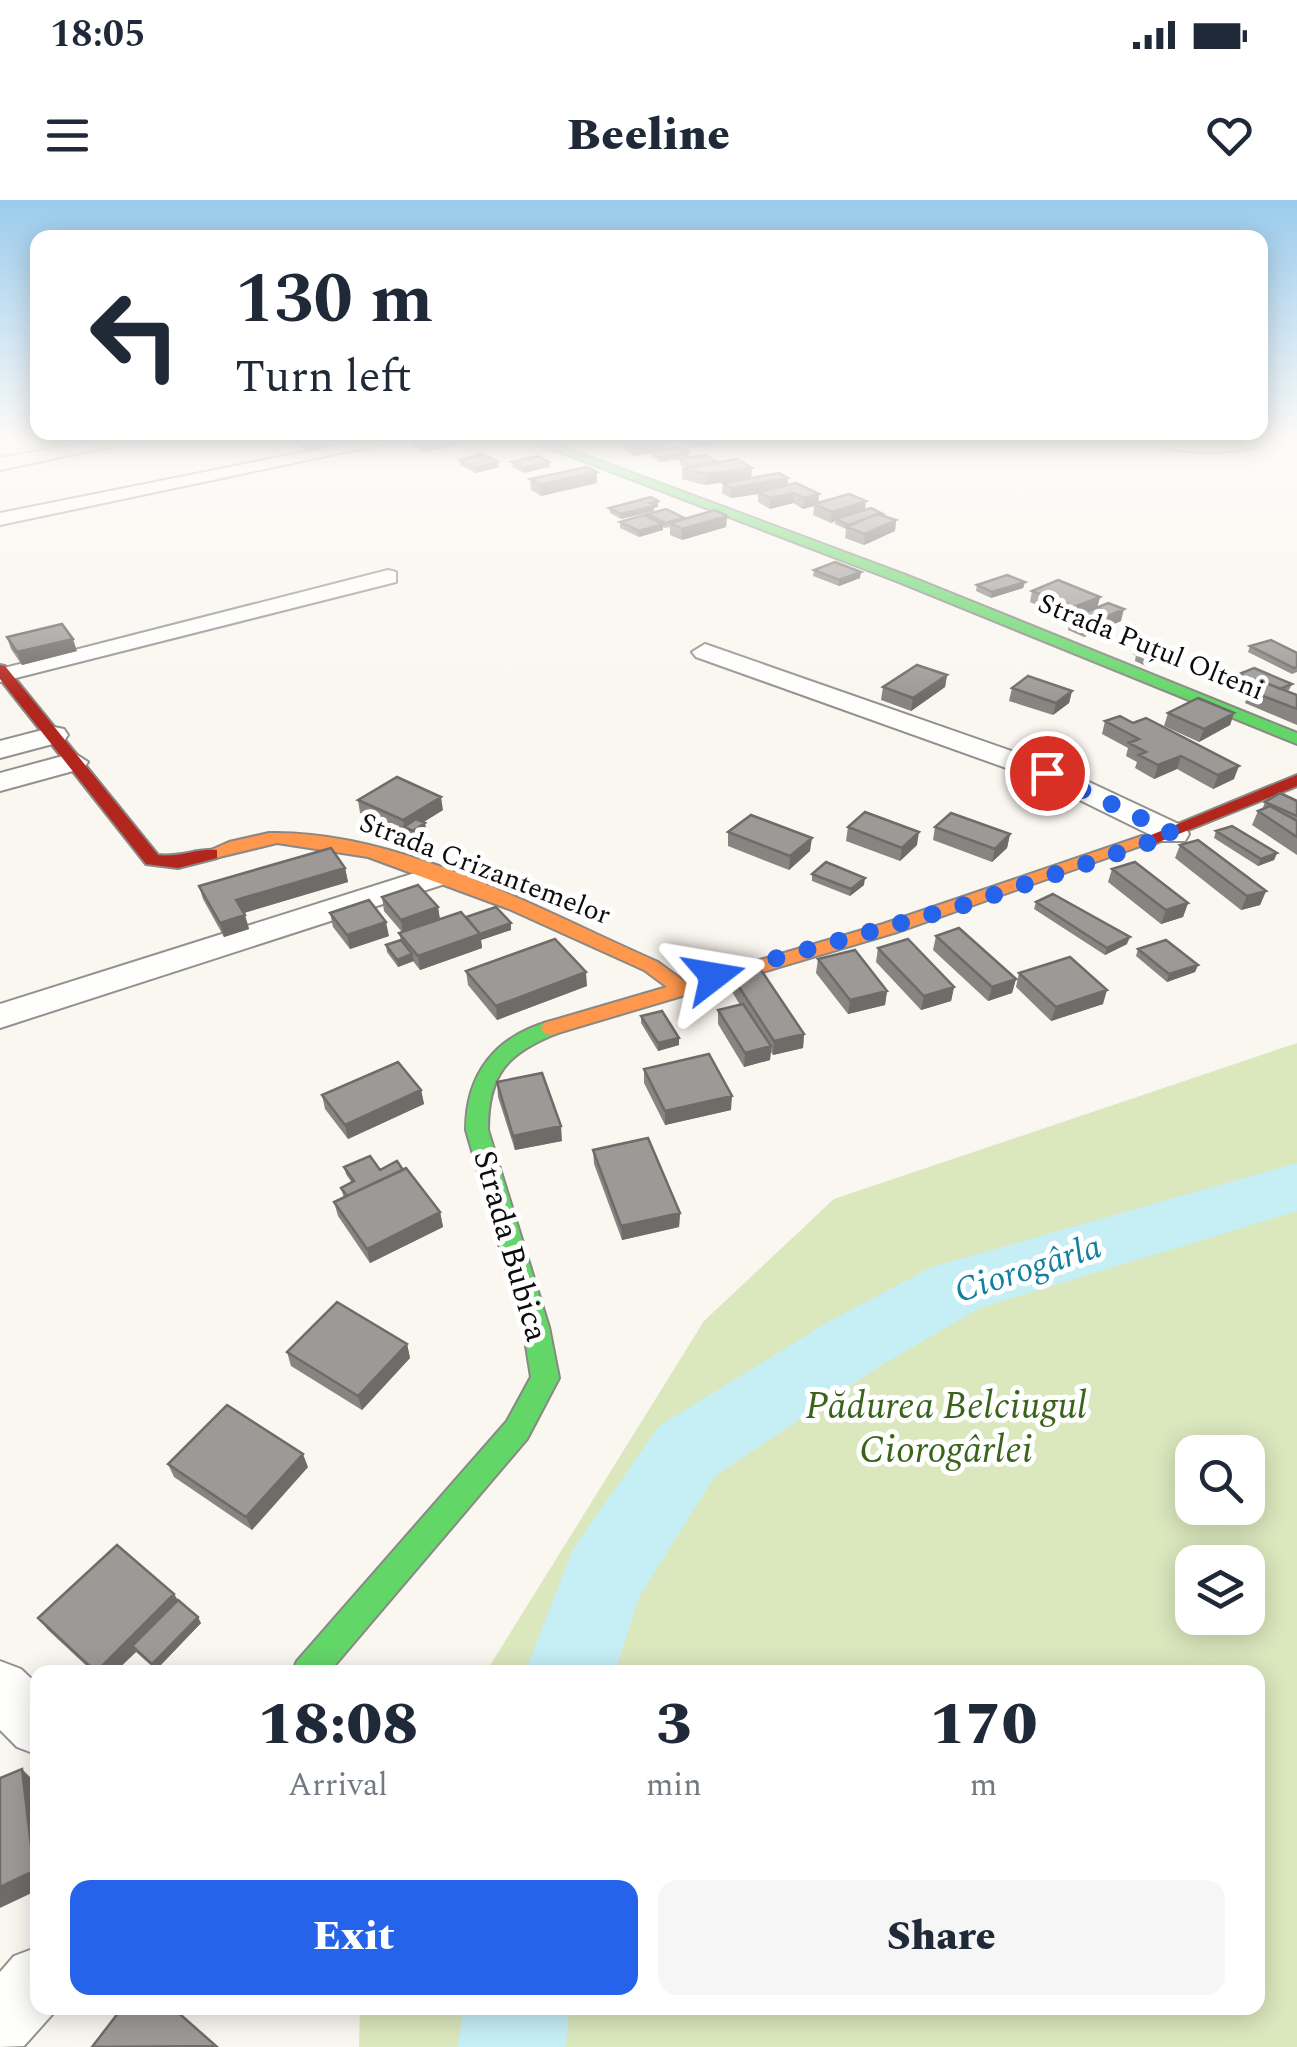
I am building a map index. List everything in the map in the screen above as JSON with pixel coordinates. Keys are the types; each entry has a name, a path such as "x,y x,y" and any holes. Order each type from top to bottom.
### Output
{"street":[{"name":"Strada Puțul Olteni","path":"763,526 1297,739"},
{"path":"2,672 388,578"},
{"path":"705,652 1047,773 1174,834"},
{"name":"Strada Crizantemelor","path":"2,672 152,860 178,862 273,837 349,846 436,876 650,966 677,986"},
{"path":"0,750 54,735"},
{"path":"0,782 74,762"},
{"name":"Strada Bubica","path":"314,1665 516,1430 545,1378 536,1327 477,1130 474,1099 483,1074 505,1048 543,1031 677,986 864,936 1174,834 1297,780"},
{"path":"0,1016 436,876"},
{"path":"0,1690 30,1718"}],"green space":[{"name":"Pădurea Belciugul Ciorogârlei","path":"1297,1043 1297,2047 359,2047 360,2015 1265,2015 1265,1665 490,1665 704,1321 834,1199"}],"building":[{"path":"629,526 655,526 639,531"},
{"path":"848,526 882,526 865,534"},
{"path":"835,562 861,572 839,580 814,570"},
{"path":"1007,575 1025,582 992,592 977,585"},
{"path":"1058,580 1100,597 1074,607 1032,591"},
{"path":"1108,603 1124,609 1088,625 1071,618"},
{"path":"62,624 73,639 17,652 7,637"},
{"path":"1271,640 1297,653 1297,667 1250,646"},
{"path":"1155,647 1169,653 1150,660 1136,654"},
{"path":"917,665 947,675 913,698 883,687"},
{"path":"1254,668 1292,684 1280,689 1239,674"},
{"path":"1028,676 1072,691 1056,703 1012,688"},
{"path":"1266,683 1297,695 1297,709 1250,691"},
{"path":"1198,698 1234,713 1204,729 1168,713"},
{"path":"1120,716 1133,723 1146,718 1239,766 1218,775 1181,756 1158,765 1139,755 1146,752 1129,743 1139,739 1105,721"},
{"path":"397,777 441,797 403,820 358,800"},
{"path":"1280,793 1297,801 1297,816 1265,802"},
{"path":"1270,806 1297,821 1297,837 1258,811"},
{"path":"865,812 919,832 902,848 848,827"},
{"path":"951,813 1010,834 995,849 935,827"},
{"path":"751,815 812,838 790,856 728,832"},
{"path":"416,819 425,823 413,831 404,827"},
{"path":"1232,826 1277,853 1261,859 1216,831"},
{"path":"1198,840 1266,891 1247,896 1180,845"},
{"path":"331,848 345,868 236,900 245,915 220,923 199,886"},
{"path":"826,862 865,878 851,889 812,874"},
{"path":"1135,862 1188,903 1166,910 1112,869"},
{"path":"418,885 438,907 401,920 382,897"},
{"path":"1053,894 1130,937 1107,948 1036,902"},
{"path":"369,900 386,922 347,935 330,913"},
{"path":"496,907 511,923 480,934 466,917"},
{"path":"461,912 480,934 418,956 399,933"},
{"path":"959,928 1016,979 992,987 936,936"},
{"path":"555,939 586,972 496,1006 466,971"},
{"path":"908,939 954,987 924,996 878,948"},
{"path":"401,940 412,954 397,960 386,945"},
{"path":"1166,940 1198,965 1169,974 1138,949"},
{"path":"855,950 887,991 850,1000 818,959"},
{"path":"1070,957 1107,990 1056,1007 1019,973"},
{"path":"761,970 804,1034 774,1041 732,976"},
{"path":"743,1004 771,1046 745,1053 718,1010"},
{"path":"662,1011 679,1038 658,1043 641,1016"},
{"path":"709,1054 732,1096 665,1111 644,1069"},
{"path":"398,1062 421,1090 345,1125 322,1095"},
{"path":"542,1073 561,1126 513,1136 497,1082"},
{"path":"648,1138 680,1213 621,1226 593,1150"},
{"path":"370,1156 380,1170 397,1161 403,1170 347,1196 341,1188 354,1181 344,1167"},
{"path":"406,1168 440,1212 367,1249 334,1202"},
{"path":"337,1302 407,1344 358,1396 287,1352"},
{"path":"227,1405 303,1454 246,1517 168,1464"},
{"path":"117,1545 174,1594 103,1665 88,1665 38,1618"},
{"path":"178,1600 198,1617 152,1664 132,1646"},
{"path":"22,1769 30,1873 0,1887 0,1778"},
{"path":"117,2015 181,2015 216,2046 92,2047"}],"waterway":[{"name":"Ciorogârla","path":"572,1665 603,1578 687,1451 854,1344 957,1287 1297,1187"},
{"name":"Ciorogârla","path":"512,2047 515,2015"}],"traffic: fast":[{"path":"763,526 1297,739"},
{"path":"314,1665 517,1430 545,1378 536,1327 477,1130 477,1110 493,1064 517,1043 551,1028"}],"traffic: slow":[{"path":"211,854 269,838 372,853 516,905 651,966 677,985"},
{"path":"551,1028 890,928 1148,840"}],"traffic: jam":[{"path":"0,669 152,860 178,863 211,854"},
{"path":"1148,840 1297,780"}],"route":[{"path":"714,976 828,947 1027,886 1174,834 1047,773"}]}
